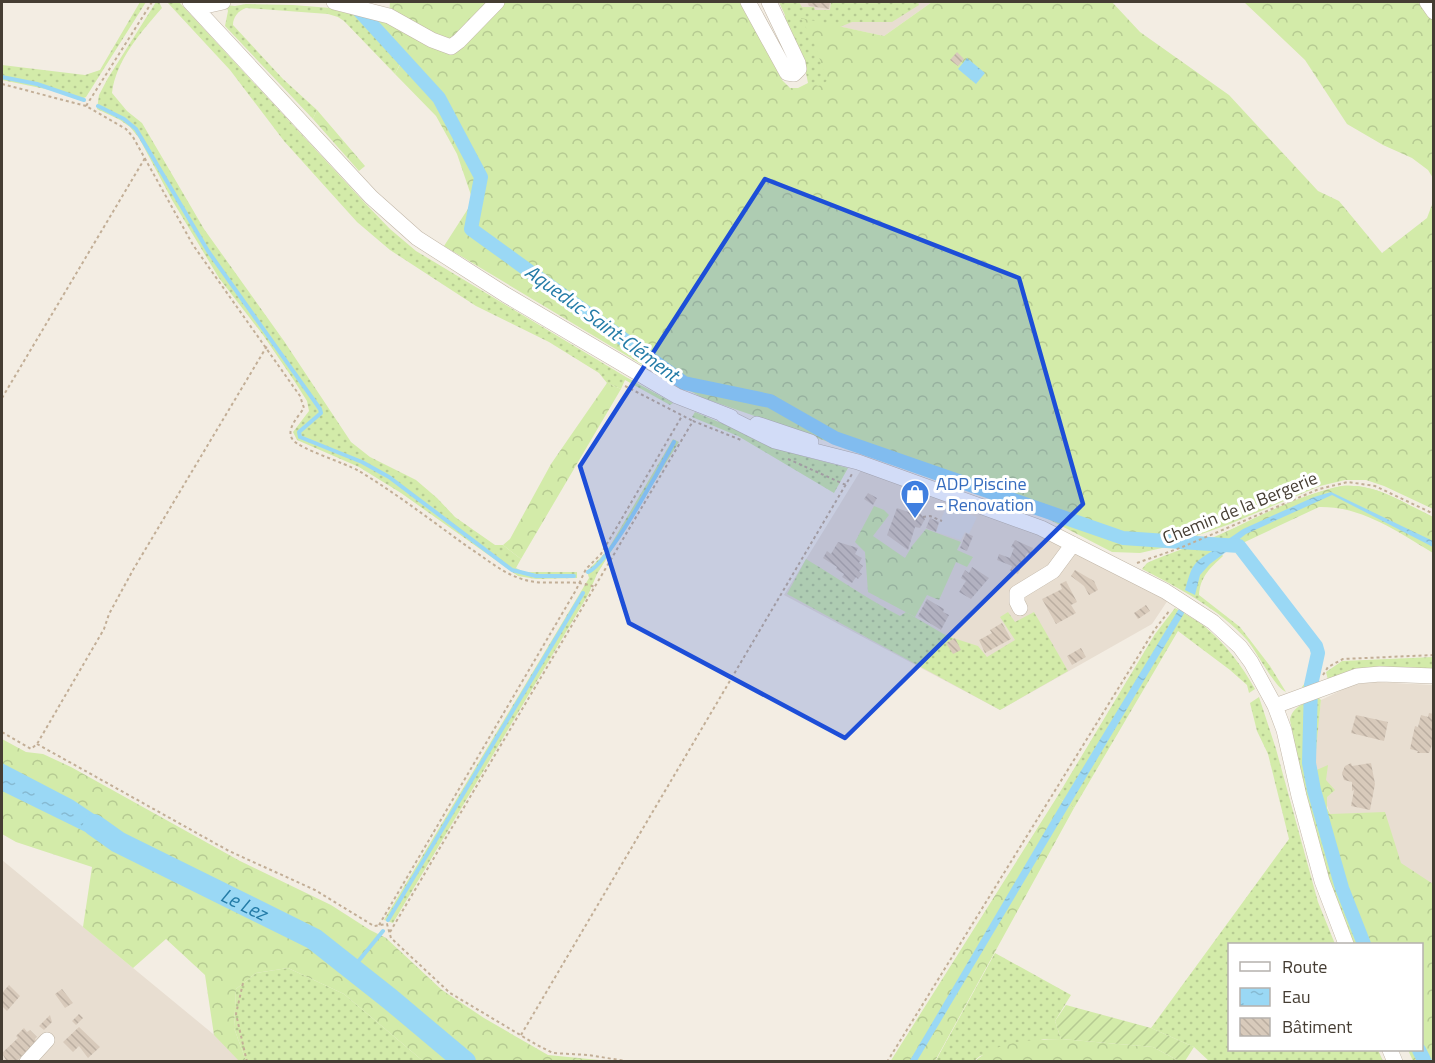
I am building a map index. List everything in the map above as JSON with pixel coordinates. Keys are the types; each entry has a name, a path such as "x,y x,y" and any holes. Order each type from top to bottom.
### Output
{"street":[{"path":"194,6 223,2"},
{"path":"334,2 389,16 432,40 450,46 459,41 497,2"},
{"path":"748,2 787,73 794,74 799,69 798,63 769,2"},
{"path":"1427,2 1434,12"},
{"path":"194,6 371,197 417,238 506,295 690,403 789,435 1016,518 1128,572 1198,611 1240,647 1258,672 1275,706 1284,730 1322,881 1345,943"},
{"path":"1020,608 1017,593 1053,571 1073,544"},
{"path":"1275,706 1357,676 1380,674 1434,676"},
{"path":"27,1062 47,1040"}],"path":[{"path":"86,106 152,2"},
{"path":"2,84 86,106 126,129 145,158 193,245 267,346 303,403 304,408 290,433 295,442 358,471 400,497 509,574 531,581 580,582 595,587"},
{"path":"2,398 145,158"},
{"path":"2,732 31,749 37,744 104,629 109,614 133,570 267,346"},
{"path":"626,386 682,416 749,444"},
{"path":"378,926 586,569 601,554 682,416"},
{"path":"390,932 693,421"},
{"path":"781,456 846,485"},
{"path":"520,1035 858,462"},
{"name":"Chemin de la Bergerie","path":"1128,572 1133,564 1180,548 1301,495 1348,482 1375,486 1434,514"},
{"path":"923,517 930,516 942,521"},
{"path":"887,1062 1155,629 1169,612 1176,597"},
{"path":"37,744 229,851 315,890 369,923 378,926 387,924 391,938 450,993 553,1053 590,1055 631,1062"},
{"path":"243,983 236,1014 247,1062"}],"highlighted area":[{"path":"765,179 1019,278 1083,504 845,738 629,623 580,466"}],"shaded area":[{"path":"779,2 932,2 884,36 785,15"},
{"path":"861,470 1032,532 1168,600 1152,624 1000,710 784,595"},
{"path":"946,507 977,517 969,534 965,532 961,540 936,532"},
{"path":"1375,682 1433,685 1433,1004 1423,943 1380,943 1316,777 1314,764 1321,700 1352,685"},
{"path":"2,860 218,1038 240,1061 2,1061"}],"green space":[{"path":"140,2 146,2 86,97 79,100 55,91 2,80 2,65 85,75 100,70"},
{"path":"156,2 159,2 162,8 124,58 114,81 112,93 127,111 142,123 204,229 284,341 351,442 370,457 416,480 455,517 495,545 503,545 521,559 516,568 524,572 577,572 577,578 536,579 518,576 401,493 359,467 297,440 293,432 309,411 307,401 263,335 219,278 172,200 139,138 120,120 97,109 99,95 108,78"},
{"path":"167,2 179,2 364,202 390,229 416,251 673,403 670,405 625,380 621,389 607,383 599,373 549,342 476,306 390,250 357,222 284,141 230,70"},
{"path":"390,2 743,2 782,80 790,88 798,88 808,83 819,86 827,81 815,45 801,18 884,36 932,2 1112,2 1140,32 1229,95 1318,191 1339,201 1382,253 1427,218 1433,202 1433,509 1366,480 1345,480 1320,486 1230,524 1162,548 1140,553 1112,552 1046,518 703,398 644,366 444,246 473,201 457,154 436,116 395,74 402,61 402,50 383,29 389,16"},
{"path":"779,2 799,2 802,7 814,7 815,10 830,10 831,2 918,2 919,5 892,22 852,22 830,31 830,81 823,94 806,90 808,83 806,73 785,26 785,15"},
{"path":"1244,2 1433,2 1433,178 1428,170 1412,158 1383,145 1347,124 1305,60"},
{"path":"226,5 331,8 387,21 384,29 402,50 402,60 395,74 338,17 328,14 246,8 241,11 235,17 233,25 283,79 317,110 313,119 225,26 228,11"},
{"path":"317,110 365,166 359,171 313,119"},
{"path":"607,383 621,389 521,559 503,545 510,539 551,464"},
{"path":"695,412 773,448 848,468 834,493 738,436 692,417"},
{"path":"673,439 679,442 597,574 588,595 393,923 384,920 589,578 587,571 607,551"},
{"path":"1342,486 1378,491 1433,517 1370,508 1321,494 1226,540 1216,548 1223,556 1206,573 1201,583 1199,595 1240,627 1270,666 1286,692 1271,677 1247,640 1224,618 1184,592 1142,569 1147,563 1165,555 1212,538 1295,501"},
{"path":"1342,486 1378,491 1433,517 1433,553 1379,522 1335,508 1319,507 1230,549 1222,534 1295,500"},
{"path":"874,506 889,515 873,536 905,558 926,529 961,542 957,550 973,557 967,567 956,562 939,600 927,595 915,617 868,592 865,552 855,542"},
{"path":"1244,546 1317,641 1322,656 1314,685 1302,687 1312,668 1313,647 1246,562 1234,551"},
{"path":"806,559 900,616 906,612 947,636 978,646 987,657 1015,640 1000,617 1008,612 1015,622 1034,612 1068,671 1000,710 787,594"},
{"path":"1175,608 1201,623 1226,647 1255,689 1249,693 1247,685 1230,670 1178,631 1074,808 1057,797 1155,634"},
{"path":"1433,657 1433,671 1328,680 1326,672 1342,661"},
{"path":"1259,697 1276,749 1318,902 1335,943 1228,943 1228,1051 1378,1051 1383,1061 1209,1061 1194,1047 1151,1028 1289,839 1268,754 1257,731 1250,703"},
{"path":"1318,697 1321,700 1314,771 1305,776 1361,943 1353,943 1325,870 1301,777 1290,720 1294,711"},
{"path":"2,739 26,752 43,754 71,767 240,861 331,905 386,938 442,990 484,1018 548,1055 609,1061 423,1061 344,994 288,968 256,973 236,989 234,1028 246,1061 239,1061 214,1035 205,975 166,939 133,968 83,927 92,867 16,842 2,834"},
{"path":"1328,765 1326,780 1335,790 1327,797 1327,808 1330,814 1385,812 1401,863 1433,884 1433,1061 1413,1061 1408,1051 1423,1051 1423,943 1361,943 1336,882 1305,775"},
{"path":"1057,797 1074,808 935,1061 890,1062"},
{"path":"995,953 1071,995 1055,1021 1061,1039 1044,1039 980,1056 974,1061 935,1062"},
{"path":"288,968 344,994 423,1061 246,1061 234,1028 236,989 256,973"},
{"path":"1066,1005 1151,1028 1194,1047 1185,1061 1179,1061 1153,1047 1061,1039 1055,1021"},
{"path":"1061,1039 1153,1047 1179,1061 974,1062 1004,1045"}],"water":[{"path":"967,58 985,73 976,84 958,69"},
{"path":"1331,492 1433,541 1433,547 1332,495 1246,534 1232,545 1221,544 1243,529 1314,497"},
{"path":"1217,548 1230,549 1200,575 1195,595 1185,590 1195,564"},
{"path":"1180,607 1186,610 917,1061 909,1062 1064,799"},
{"path":"2,763 73,800 124,834 114,846 2,791"}],"building":[{"path":"807,2 830,2 829,9 809,6"},
{"path":"957,52 964,59 958,66 950,60"},
{"path":"868,493 877,498 873,505 864,499"},
{"path":"897,508 917,515 917,513 921,514 925,519 920,528 915,527 908,550 887,535"},
{"path":"930,518 939,522 936,532 926,528"},
{"path":"966,533 973,536 967,551 960,548"},
{"path":"1015,540 1033,548 1031,555 1027,553 1018,574 1010,571 1012,566 997,560 999,554 1010,558 1014,548 1011,547"},
{"path":"838,542 858,548 855,554 862,558 859,563 863,566 859,572 862,574 852,583 842,577 844,574 836,569 837,567 823,558 827,551 831,554"},
{"path":"972,567 989,578 971,599 959,592 966,581 961,578 965,570 969,573"},
{"path":"1075,570 1094,581 1098,590 1089,595 1084,586 1071,576"},
{"path":"1066,581 1077,602 1071,605 1076,613 1056,624 1042,599 1062,589 1060,584"},
{"path":"927,599 944,609 943,612 949,615 941,630 918,616"},
{"path":"1146,605 1150,611 1138,619 1134,613"},
{"path":"1002,623 1011,639 985,653 979,640 992,633 990,630"},
{"path":"955,638 961,650 953,654 946,643"},
{"path":"1081,648 1086,657 1072,665 1067,656"},
{"path":"1429,713 1434,714 1434,739 1429,753 1417,753 1418,751 1410,749 1415,726 1418,727 1421,715 1428,717"},
{"path":"1356,715 1388,722 1384,741 1351,733"},
{"path":"1351,763 1352,766 1371,763 1375,784 1370,810 1351,806 1354,790 1352,791 1352,782 1344,780 1342,773 1345,766"},
{"path":"9,985 20,996 7,1011 2,1006 2,993"},
{"path":"62,989 73,1003 65,1008 55,994"},
{"path":"79,1014 83,1018 76,1025 72,1021"},
{"path":"50,1015 52,1022 44,1030 39,1026"},
{"path":"79,1027 100,1047 88,1058 79,1046 73,1052 63,1042"},
{"path":"24,1028 37,1037 36,1041 16,1062 7,1062 2,1053 18,1038 16,1036"}],"waterway":[{"name":"Aqueduc Saint-Clément","path":"354,5 439,98 481,177 471,229 684,383 770,401 835,438 1123,538 1239,546 1316,646 1318,653 1311,685 1309,763 1314,790 1342,888 1364,943"},
{"path":"2,77 37,84 84,100"},
{"path":"98,106 124,119 136,129 208,251 320,409 321,413 299,432 300,437 362,462 389,477 512,570 536,576 574,576"},
{"path":"588,572 597,565 621,534 674,442"},
{"path":"388,920 583,593"},
{"name":"Le Lez","path":"94,825 118,842 314,939 465,1062"},
{"path":"352,969 383,931"},
{"name":"Aqueduc Saint-Clément","path":"1420,1051 1425,1062"}],"place":[{"name":"ADP Piscine - Renovation","path":"915,520"}]}
